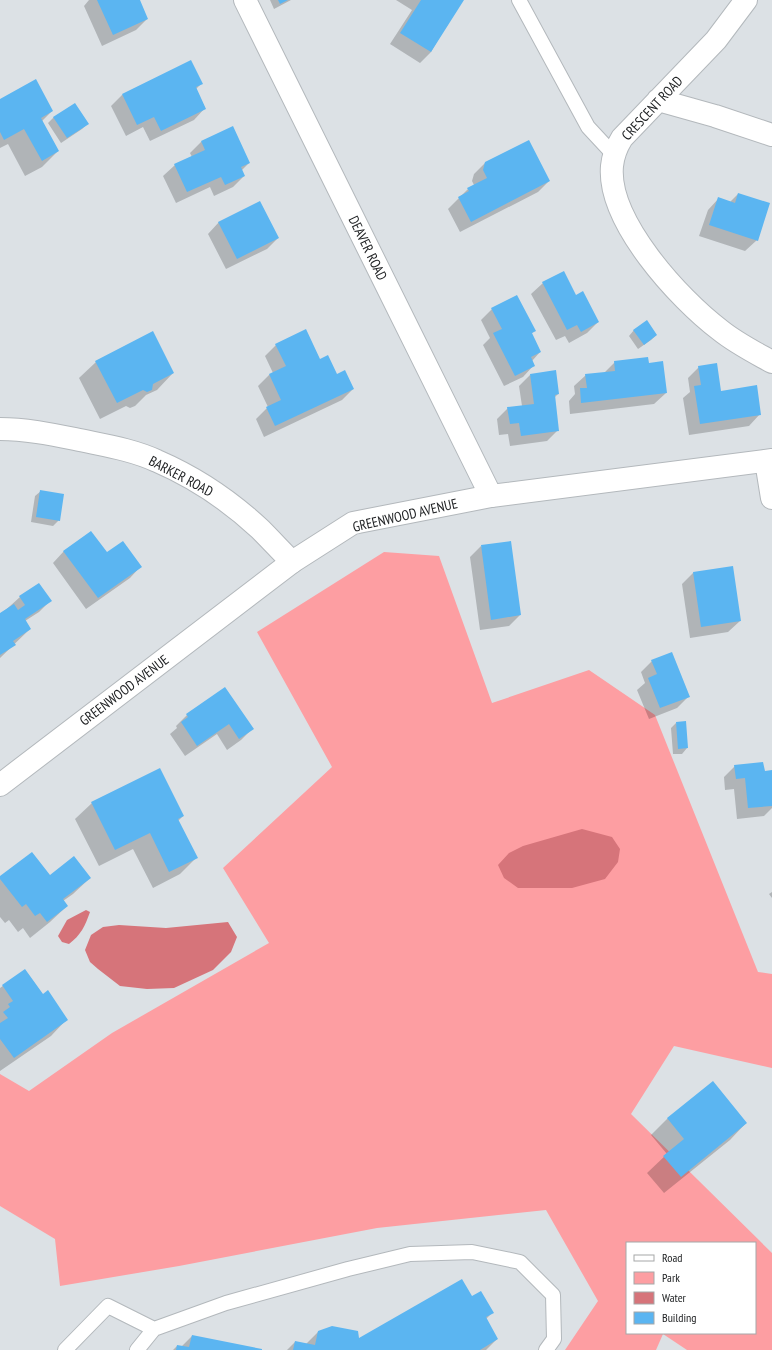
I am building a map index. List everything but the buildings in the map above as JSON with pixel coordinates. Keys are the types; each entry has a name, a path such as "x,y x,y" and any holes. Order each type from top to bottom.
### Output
{"street":[{"name":"DEAVER ROAD","path":"245,0 491,496"},
{"name":"CRESCENT ROAD","path":"746,0 716,40 622,138 614,155 612,166 614,190 622,213 643,250 687,301 719,330 741,345 772,362"},
{"path":"658,100 772,135"},
{"name":"BARKER ROAD","path":"0,429 33,432 86,441 123,449 157,460 196,481 239,512 260,529 292,562"},
{"name":"GREENWOOD AVENUE","path":"0,785 292,562 353,524 491,496 769,461"},
{"path":"769,461 772,498"}],"lane":[{"path":"519,0 588,127 614,155"},
{"path":"137,1350 154,1329 226,1303 348,1269 410,1254 472,1252 520,1262 553,1295 554,1339 546,1350"},
{"path":"65,1350 108,1306 154,1329"}],"green space":[{"path":"384,552 439,556 492,703 589,670 655,715 758,972 772,974 772,1068 674,1046 631,1114 772,1253 772,1350 687,1350 663,1334 656,1350 565,1350 598,1301 546,1210 377,1228 179,1266 60,1286 55,1239 0,1206 0,1074 29,1091 112,1033 269,943 223,868 332,767 257,632"}],"water":[{"path":"582,829 612,837 620,849 618,862 605,879 572,888 518,888 504,878 498,865 509,853 523,846"},
{"path":"86,910 90,912 80,934 69,944 62,942 58,936 67,920"},
{"path":"228,922 237,937 231,952 213,970 174,988 147,989 120,986 90,962 85,950 91,935 103,927 119,925 166,928"}]}
